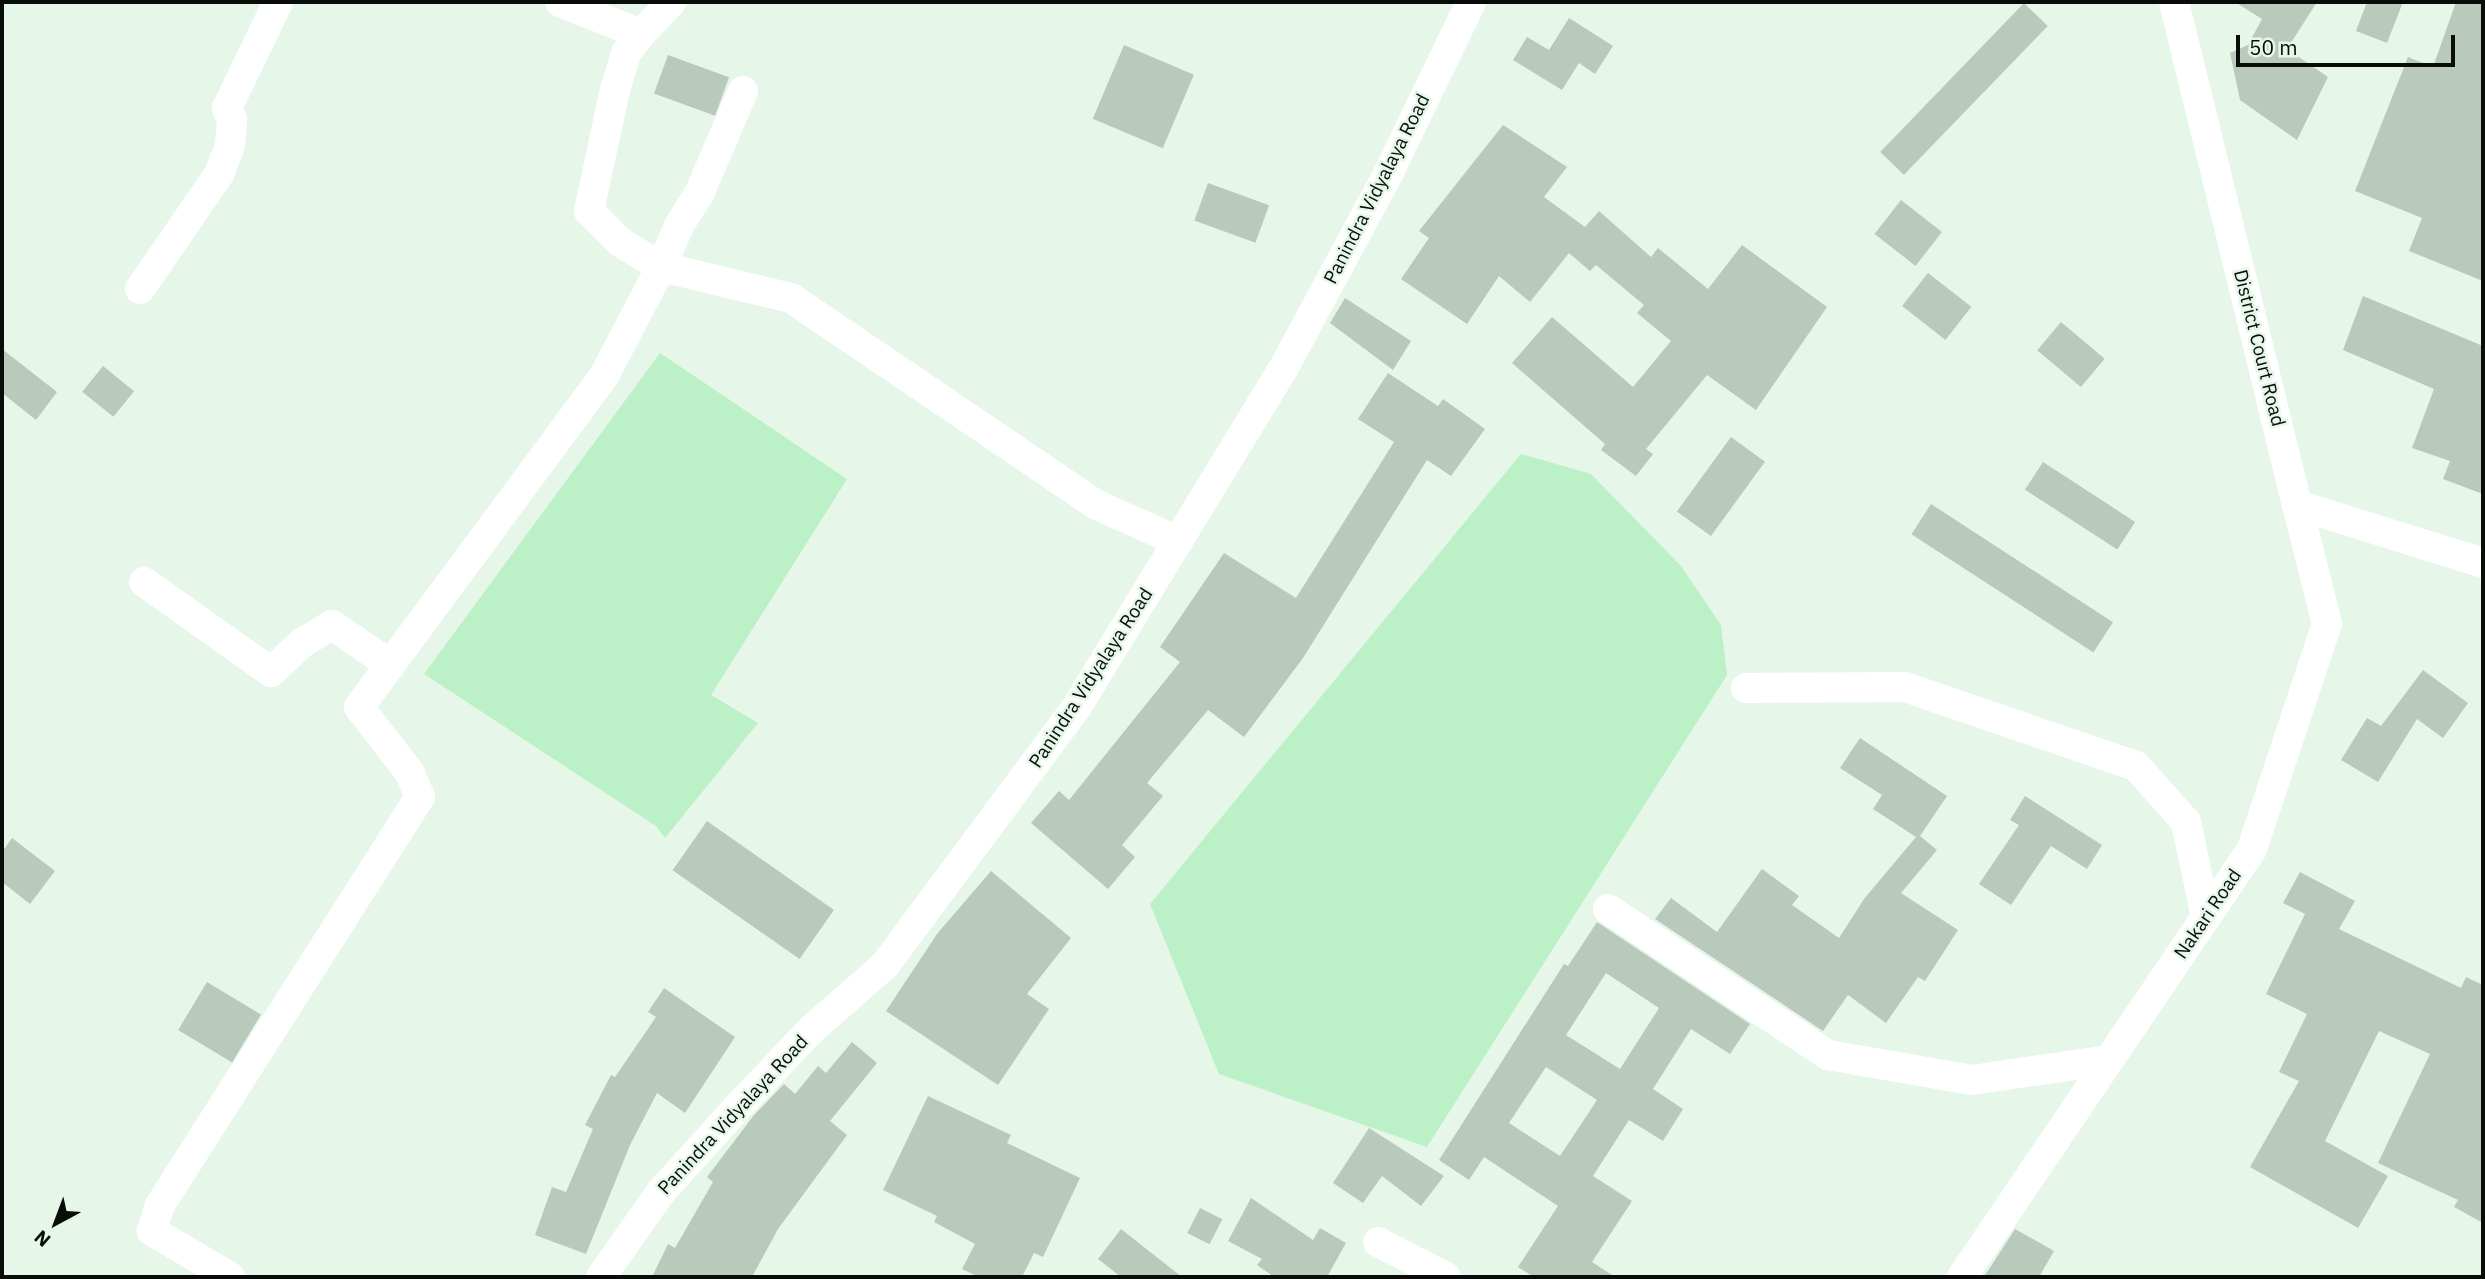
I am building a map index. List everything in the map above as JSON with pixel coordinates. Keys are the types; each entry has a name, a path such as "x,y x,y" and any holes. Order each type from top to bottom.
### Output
{"street":[{"path":"140,289 219,174 230,145 232,120 227,108 278,2"},
{"path":"560,2 641,34"},
{"path":"671,2 626,53 615,90 589,211 620,242 661,267 791,298 1097,505 1178,541"},
{"name":"Panindra Vidyalaya Road","path":"601,1277 662,1192 812,1029 885,965 948,885 1076,708 1282,371 1388,174 1471,2"},
{"name":"District Court Road","path":"2174,2 2297,505"},
{"path":"230,1277 152,1231 160,1205 420,797 410,773 359,707 605,374 661,267 678,226 700,192 743,91"},
{"path":"2297,505 2483,563"},
{"name":"Nakari Road","path":"1962,1277 2252,849 2327,624 2297,505"},
{"path":"144,582 271,672 302,643 332,625 391,665"},
{"path":"1746,688 1905,687 2136,766 2186,822 2206,916"},
{"path":"1608,909 1828,1055 1972,1080 2109,1060"},
{"path":"1378,1242 1446,1277"}],"green space":[{"path":"660,353 847,479 711,695 758,723 665,838 656,826 424,674"},
{"path":"1521,454 1591,474 1681,566 1721,625 1727,675 1427,1147 1219,1074 1150,904"}],"building":[{"path":"2235,2 2317,2 2287,49 2328,77 2297,140 2240,100 2230,53 2248,45 2262,19"},
{"path":"2367,2 2403,2 2387,43 2356,31"},
{"path":"2456,2 2483,2 2483,281 2409,251 2422,218 2355,191 2408,57 2433,67"},
{"path":"2024,3 2048,26 1904,175 1880,152"},
{"path":"1569,18 1613,46 1595,74 1579,63 1562,90 1513,60 1527,37 1549,50"},
{"path":"1124,45 1194,75 1163,148 1093,119"},
{"path":"668,55 729,77 715,116 654,94"},
{"path":"1503,125 1567,167 1544,197 1585,227 1599,211 1651,257 1658,248 1708,289 1742,245 1827,307 1756,410 1707,375 1646,449 1653,454 1636,476 1601,450 1605,444 1512,363 1552,317 1633,387 1671,341 1637,313 1644,305 1596,265 1590,271 1569,253 1530,302 1499,276 1467,324 1401,279 1429,238 1419,231"},
{"path":"1208,183 1269,205 1255,243 1194,221"},
{"path":"1901,200 1942,232 1916,266 1875,234"},
{"path":"1928,273 1971,307 1945,340 1902,306"},
{"path":"2363,296 2483,346 2483,494 2443,479 2450,461 2412,448 2434,389 2343,350"},
{"path":"1345,298 1411,341 1393,370 1330,323"},
{"path":"2061,322 2105,359 2081,387 2037,350"},
{"path":"2,349 57,392 36,420 2,393"},
{"path":"103,366 134,391 113,417 82,392"},
{"path":"1388,373 1438,406 1443,399 1485,429 1451,476 1427,460 1303,658 1244,737 1208,710 1147,783 1163,796 1122,845 1135,857 1108,889 1031,823 1059,791 1069,800 1180,662 1160,647 1224,553 1296,598 1394,442 1358,419"},
{"path":"1731,437 1765,462 1711,536 1677,511"},
{"path":"2043,462 2135,522 2117,550 2025,490"},
{"path":"1931,504 2113,622 2093,652 1911,534"},
{"path":"2423,670 2468,703 2443,738 2417,719 2378,782 2341,760 2367,718 2381,726"},
{"path":"1860,738 1947,796 1920,836 1937,850 1901,893 1958,930 1925,981 1918,977 1886,1023 1848,995 1823,1031 1655,919 1671,898 1717,932 1762,869 1799,896 1792,905 1839,938 1864,899 1916,837 1873,809 1882,795 1840,768"},
{"path":"2025,796 2102,845 2087,869 2051,846 2011,905 1979,884 2019,825 2010,820"},
{"path":"707,821 834,910 800,959 673,870"},
{"path":"12,838 55,871 30,904 2,882 2,852"},
{"path":"991,871 1071,938 1027,994 1049,1009 998,1085 886,1011 937,934"},
{"path":"2300,872 2355,901 2339,929 2461,988 2466,977 2483,985 2483,1223 2454,1207 2458,1200 2378,1163 2430,1054 2379,1031 2325,1141 2388,1176 2358,1228 2250,1167 2299,1081 2279,1072 2307,1014 2266,994 2305,914 2283,903"},
{"path":"1597,922 1750,1024 1730,1054 1691,1029 1653,1089 1683,1109 1663,1141 1629,1120 1593,1176 1632,1201 1592,1262 1615,1277 1534,1277 1518,1267 1558,1206 1484,1157 1469,1180 1439,1160 1564,964 1568,966","holes":["1606,973 1659,1008 1620,1069 1566,1035","1546,1067 1597,1100 1560,1156 1509,1123"]},
{"path":"207,982 261,1014 232,1062 178,1030"},
{"path":"664,988 735,1037 685,1113 657,1093 630,1145 586,1254 535,1235 552,1187 566,1192 593,1129 585,1125 611,1075 615,1077 656,1017 648,1012"},
{"path":"852,1042 877,1063 830,1121 847,1135 778,1229 752,1277 652,1277 668,1244 675,1248 713,1182 707,1177 754,1115 784,1084 795,1094 818,1066 826,1073"},
{"path":"928,1096 1011,1135 1007,1143 1080,1178 1043,1257 1034,1253 1022,1277 979,1277 962,1269 975,1244 934,1222 937,1216 883,1190"},
{"path":"1369,1128 1444,1176 1421,1206 1382,1176 1363,1203 1333,1183"},
{"path":"1251,1198 1313,1240 1320,1228 1346,1243 1327,1277 1274,1277 1257,1265 1262,1259 1228,1241"},
{"path":"1200,1208 1222,1219 1210,1244 1187,1233"},
{"path":"1121,1229 1182,1277 1121,1277 1098,1259"},
{"path":"2015,1229 2054,1251 2039,1277 1984,1277"}]}
